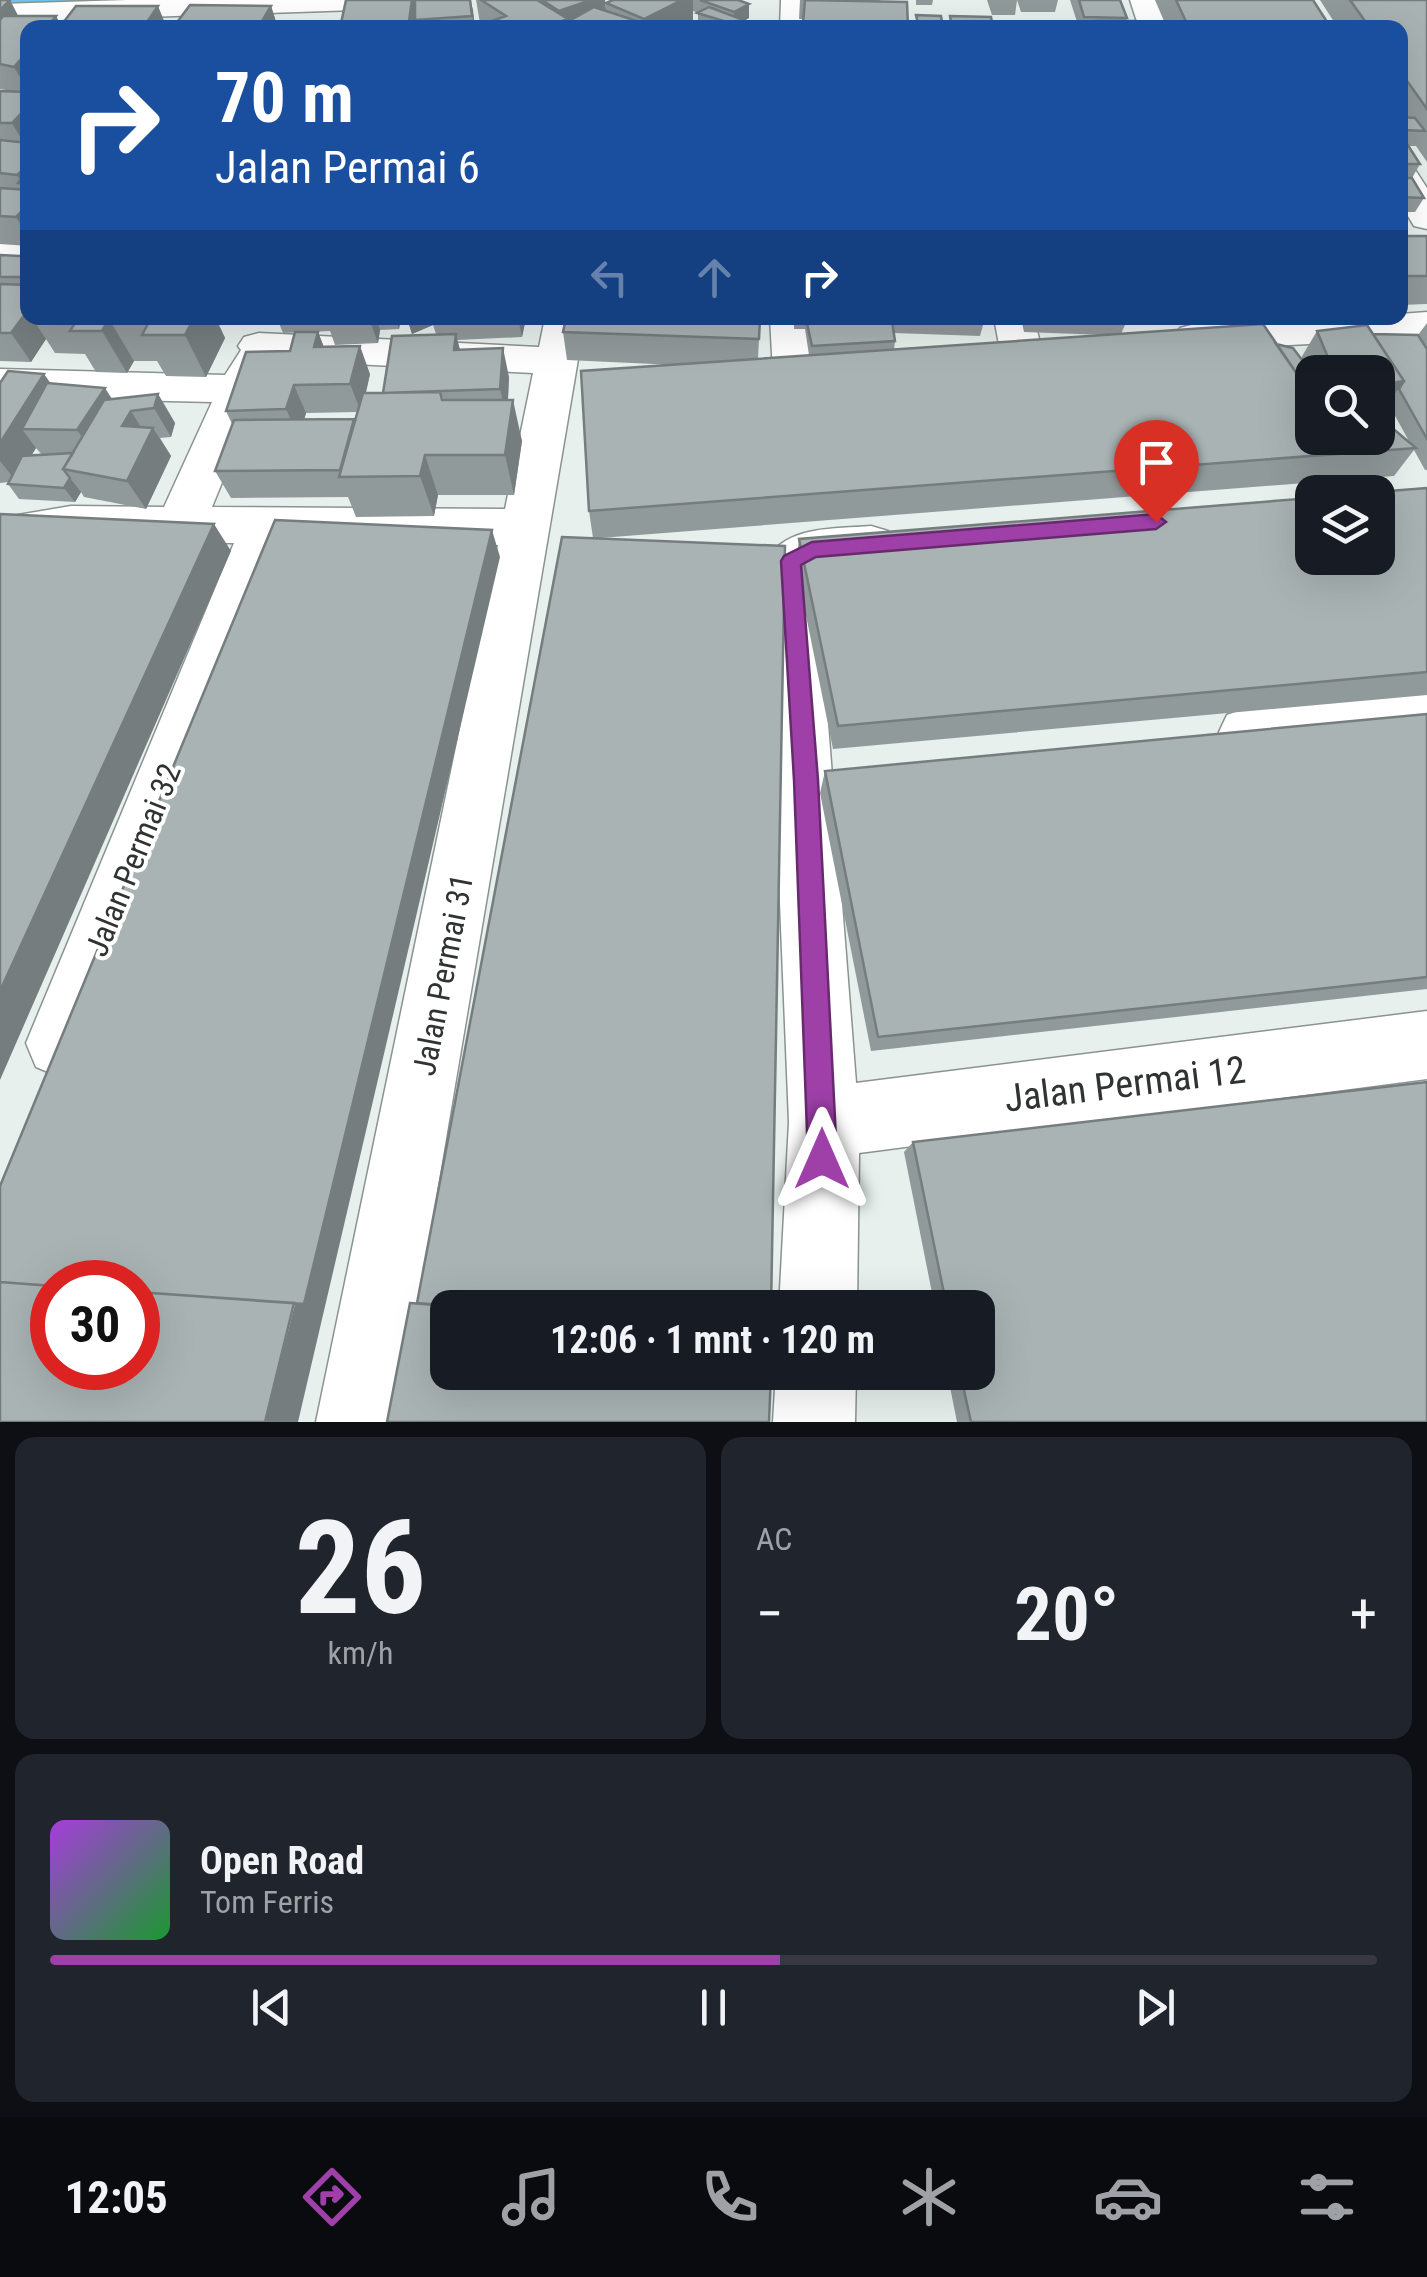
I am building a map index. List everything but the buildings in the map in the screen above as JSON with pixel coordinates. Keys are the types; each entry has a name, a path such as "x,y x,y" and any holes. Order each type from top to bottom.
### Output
{"street":[{"path":"0,14 365,1"},
{"path":"1408,186 1427,218"},
{"name":"Jalan Permai 31","path":"357,1422 528,528 565,377 565,325"},
{"path":"791,325 794,372"},
{"path":"1153,342 1245,325 1427,325"},
{"path":"181,524 264,332 565,377"},
{"path":"0,382 238,389"},
{"path":"0,536 71,524 528,528"},
{"name":"Jalan Permai 32","path":"44,1084 266,524"},
{"path":"819,1290 826,778 791,561 812,549 921,540"},
{"path":"1202,737 1427,713"},
{"name":"Jalan Permai 12","path":"824,1122 1427,1046"},
{"path":"814,1422 815,1390"}],"waterway":[{"path":"12,0 87,2"}],"route":[{"path":"822,1159 824,1122 791,561 812,549 1156,522"}]}
